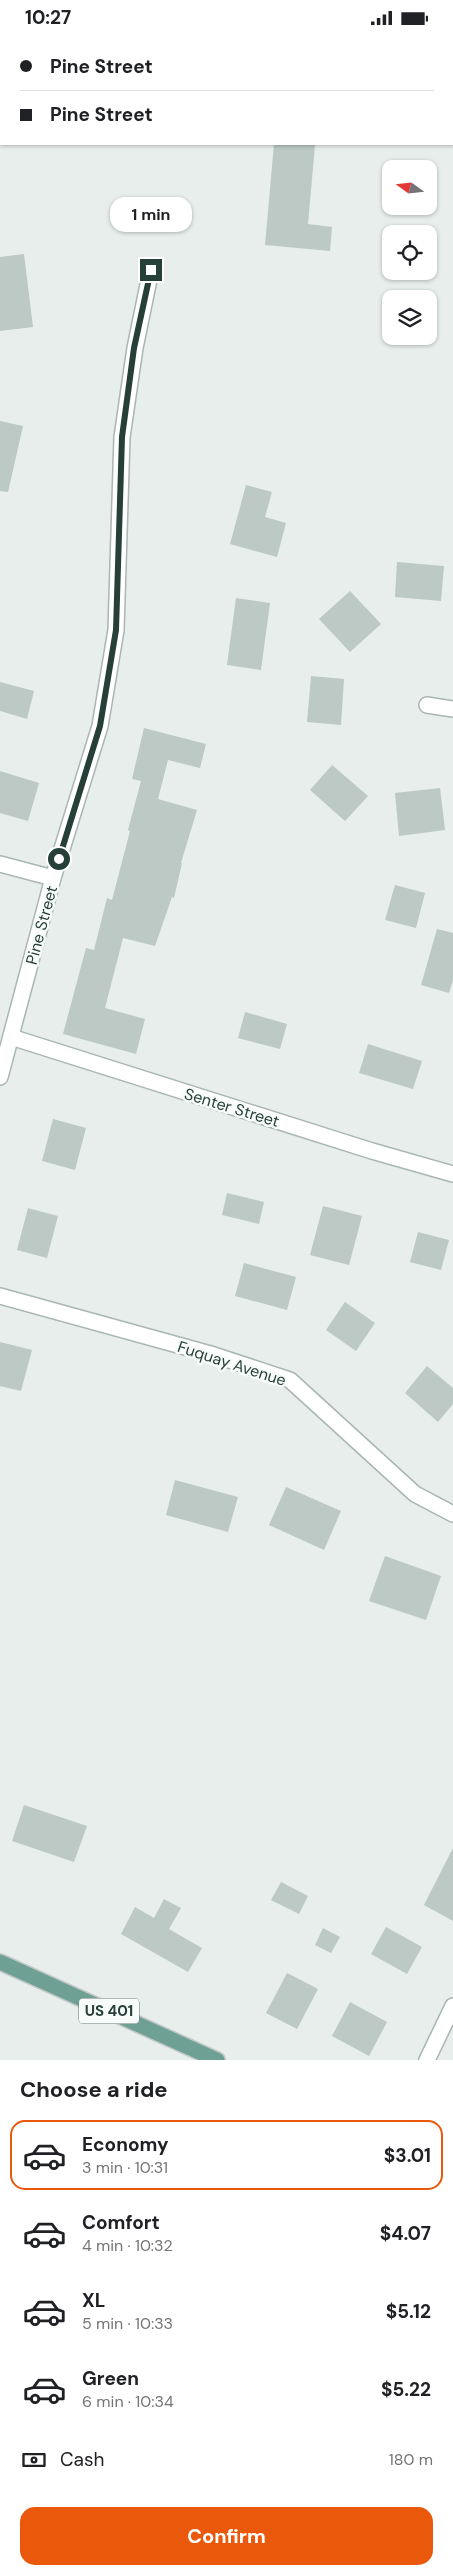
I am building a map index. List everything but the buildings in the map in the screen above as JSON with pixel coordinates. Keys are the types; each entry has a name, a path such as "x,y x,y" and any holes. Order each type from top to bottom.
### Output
{"main road":[{"name":"US 401","path":"0,1962 217,2060"}],"street":[{"name":"Pine Street","path":"0,1077 53,878 100,726 116,630 122,437 134,348 151,270"},
{"path":"427,705 453,709"},
{"path":"0,864 53,878"},
{"name":"Senter Street","path":"11,1037 372,1151 453,1174"},
{"name":"Fuquay Avenue","path":"0,1296 214,1355 290,1380 415,1493 453,1514"},
{"path":"427,2060 453,2006"}],"route":[{"path":"59,859 100,726 116,630 122,437 134,348 151,270"}]}
